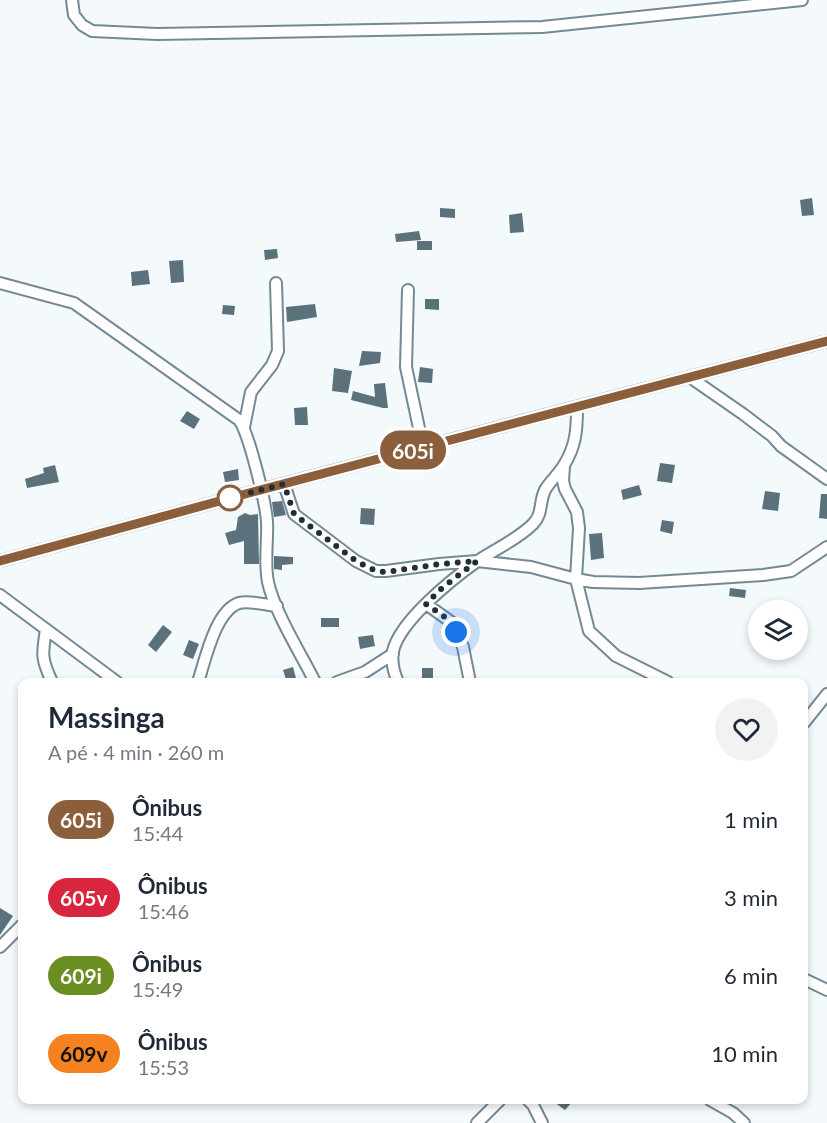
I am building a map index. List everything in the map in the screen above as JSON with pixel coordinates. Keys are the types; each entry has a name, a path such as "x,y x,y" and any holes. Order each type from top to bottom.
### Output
{"street":[{"path":"72,0 74,15 82,25 92,31 157,34 542,27 802,0"},
{"path":"0,283 74,303 233,415 244,427"},
{"path":"276,283 278,351 272,365 251,392 244,427 267,518 267,579 271,596 313,678"},
{"path":"408,290 406,368 423,447"},
{"path":"0,561 827,341"},
{"path":"691,378 743,414 772,436 781,446 827,479"},
{"path":"397,678 393,654 396,642 403,630 426,604 442,588 477,561 522,533 535,522 540,514 544,491 564,466 573,449 577,437 577,408"},
{"path":"564,466 563,481 575,505 579,528 576,579 589,631 616,656 660,678"},
{"path":"284,484 294,514 356,561 376,571 386,572 477,561 531,567 576,579 639,583 764,575 791,571 827,547"},
{"path":"0,595 112,678"},
{"path":"199,678 215,630 236,604 242,602 277,606"},
{"path":"426,604 454,624 463,647 469,678"},
{"path":"46,629 42,654 43,663 50,678"},
{"path":"348,678 365,672 393,654"},
{"path":"808,718 827,694"},
{"path":"0,947 18,929"},
{"path":"808,981 827,990"},
{"path":"477,1123 496,1104"},
{"path":"532,1104 542,1123"},
{"path":"717,1104 733,1113 744,1123"}],"building":[{"path":"812,198 814,215 802,216 800,200"},
{"path":"440,208 455,209 455,218 440,217"},
{"path":"522,213 524,232 510,233 509,215"},
{"path":"419,231 421,240 396,242 395,234"},
{"path":"417,241 432,241 432,250 417,250"},
{"path":"277,249 278,258 265,260 264,250"},
{"path":"183,260 184,282 171,283 169,261"},
{"path":"148,270 150,284 132,286 131,272"},
{"path":"425,299 439,299 439,310 425,309"},
{"path":"315,304 317,317 287,322 286,307"},
{"path":"223,305 235,306 234,315 222,314"},
{"path":"362,351 381,352 380,363 359,366"},
{"path":"420,367 433,369 432,383 418,382"},
{"path":"334,368 352,371 348,393 332,391"},
{"path":"385,383 388,408 351,400 353,391 375,397 374,384"},
{"path":"307,407 308,425 295,425 294,408"},
{"path":"187,411 200,419 194,429 180,421"},
{"path":"660,463 675,465 672,483 657,481"},
{"path":"55,465 59,482 27,488 25,479 44,473 43,468"},
{"path":"238,469 239,480 225,482 223,472"},
{"path":"639,485 642,495 623,500 621,490"},
{"path":"765,491 780,493 778,511 762,509"},
{"path":"821,494 827,494 827,519 819,518"},
{"path":"282,501 286,515 274,517 272,502"},
{"path":"361,508 375,509 374,525 360,524"},
{"path":"245,513 258,514 259,564 244,564 244,541 229,545 225,533 236,530 238,517"},
{"path":"662,520 674,522 672,534 660,531"},
{"path":"602,533 604,558 591,560 589,534"},
{"path":"274,556 293,557 293,564 282,565 282,570 274,569"},
{"path":"730,588 746,590 745,598 729,596"},
{"path":"321,618 339,618 339,627 321,627"},
{"path":"163,625 172,632 156,652 148,645"},
{"path":"373,635 375,646 360,649 358,637"},
{"path":"189,640 199,644 193,659 183,655"},
{"path":"293,667 296,678 286,678 283,670"},
{"path":"422,668 433,668 433,678 422,678"},
{"path":"0,908 13,916 0,935"},
{"path":"557,1104 570,1104 565,1110"}],"bus line":[{"name":"605i","path":"0,561 827,341"}],"route":[{"path":"230,498 284,484 294,514 356,561 376,571 386,572 477,561 442,588 426,604 452,622 456,632"}]}
